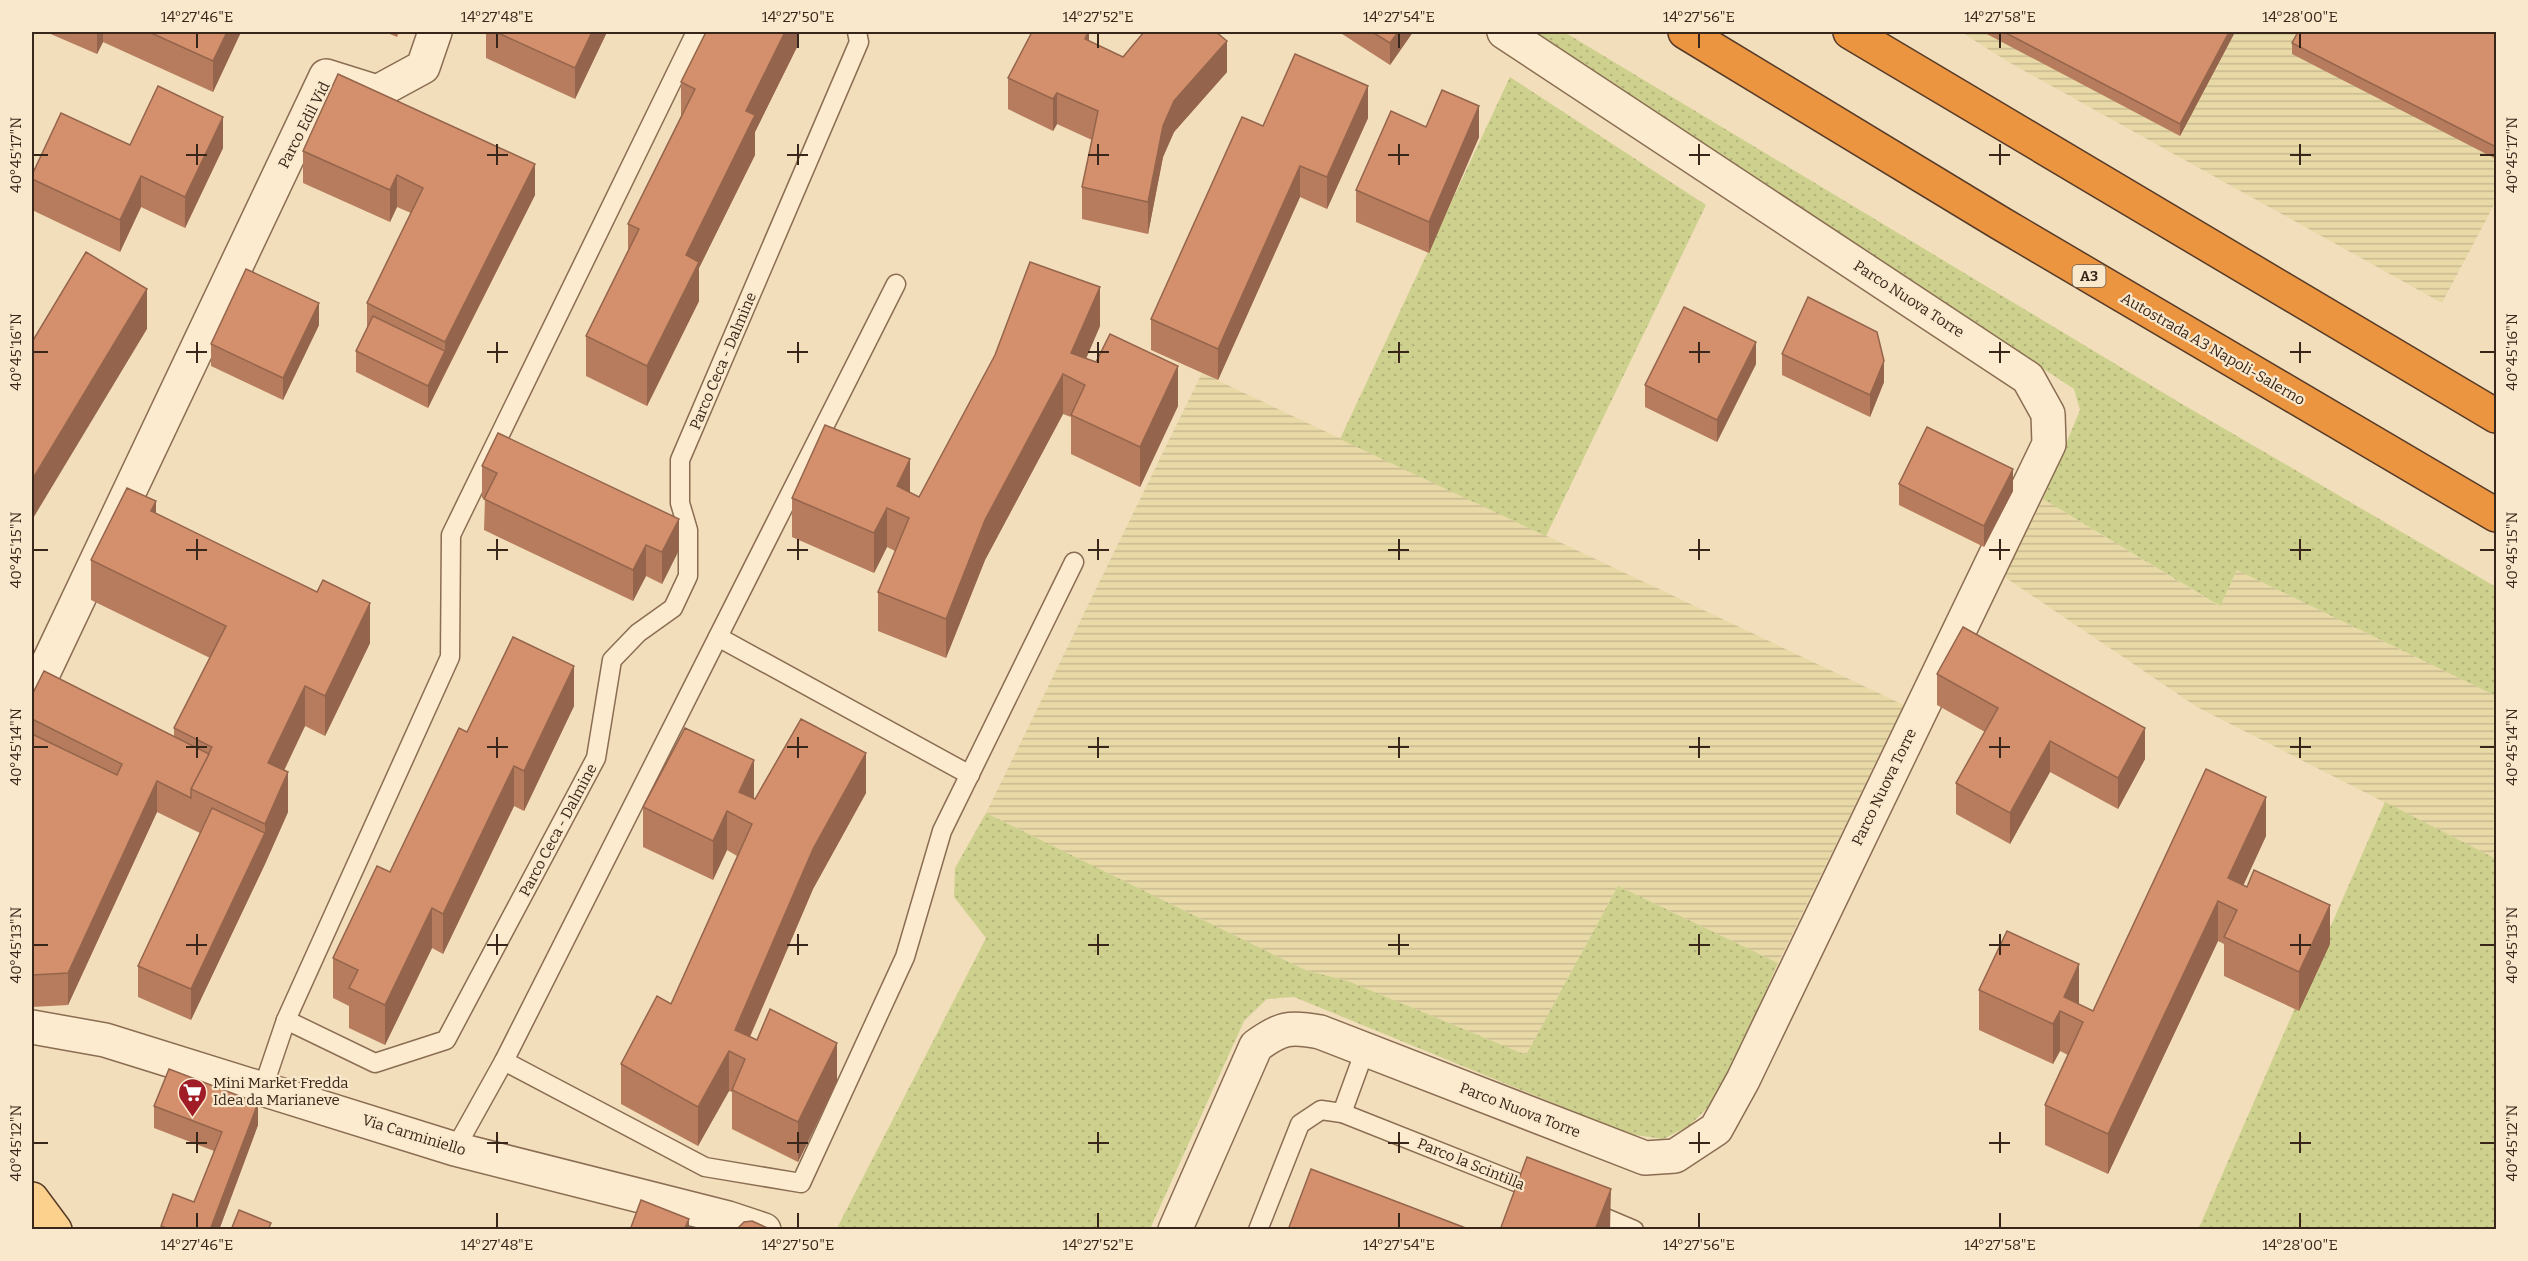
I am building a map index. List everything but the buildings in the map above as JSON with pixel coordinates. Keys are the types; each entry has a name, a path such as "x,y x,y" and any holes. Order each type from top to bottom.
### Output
{"highway":[{"name":"Autostrada A3 Napoli-Salerno","path":"1685,32 2000,223 2496,516"},
{"path":"1850,32 2496,416"}],"main road":[{"path":"32,1199 55,1230"}],"street":[{"name":"Parco Edil Vid","path":"32,697 326,76 377,92 423,67 435,32"},
{"name":"Parco Nuova Torre","path":"1175,1230 1256,1046 1277,1030 1301,1028 1320,1032 1645,1158 1675,1156 1716,1129 1743,1080 2049,444 2048,414 2028,378 1504,32"},
{"name":"Via Carminiello","path":"32,1027 105,1040 455,1149 726,1224 764,1230"}],"lane":[{"path":"263,1088 286,1020 450,657 452,535 696,32"},
{"name":"Parco Ceca - Dalmine","path":"286,1020 375,1063 446,1040 596,758 612,660 638,633 673,608 688,576 688,530 680,503 680,460 859,42 857,32"},
{"path":"455,1149 504,1061 896,284"},
{"path":"504,1061 705,1167 801,1183 905,957 942,831 1074,562"},
{"path":"718,637 970,775"},
{"path":"1342,1113 1365,1050"},
{"name":"Parco la Scintilla","path":"1258,1230 1300,1124 1321,1110 1342,1113 1634,1230"}],"shaded area":[{"path":"1961,32 2496,32 2496,201 2442,303 2012,64"},
{"path":"1202,373 1904,705 1778,963 1618,886 1526,1055 1348,981 1305,970 986,813"},
{"path":"2043,499 2219,606 2237,570 2496,696 2496,859 2197,707 2003,576"}],"green space":[{"path":"1534,32 1564,32 2182,404 2496,587 2496,696 2237,570 2220,606 2043,499 2080,410 2074,389"},
{"path":"1510,77 1706,205 1546,536 1340,439"},
{"path":"2385,802 2496,859 2496,1229 2198,1230"},
{"path":"986,813 1305,970 1348,981 1526,1055 1618,886 1778,963 1720,1095 1689,1126 1663,1139 1629,1134 1294,997 1267,999 1244,1021 1150,1229 836,1230 986,938 954,897 955,868"}],"place":[{"name":"Mini Market Fredda Idea da Marianeve","path":"192,1118"}]}
